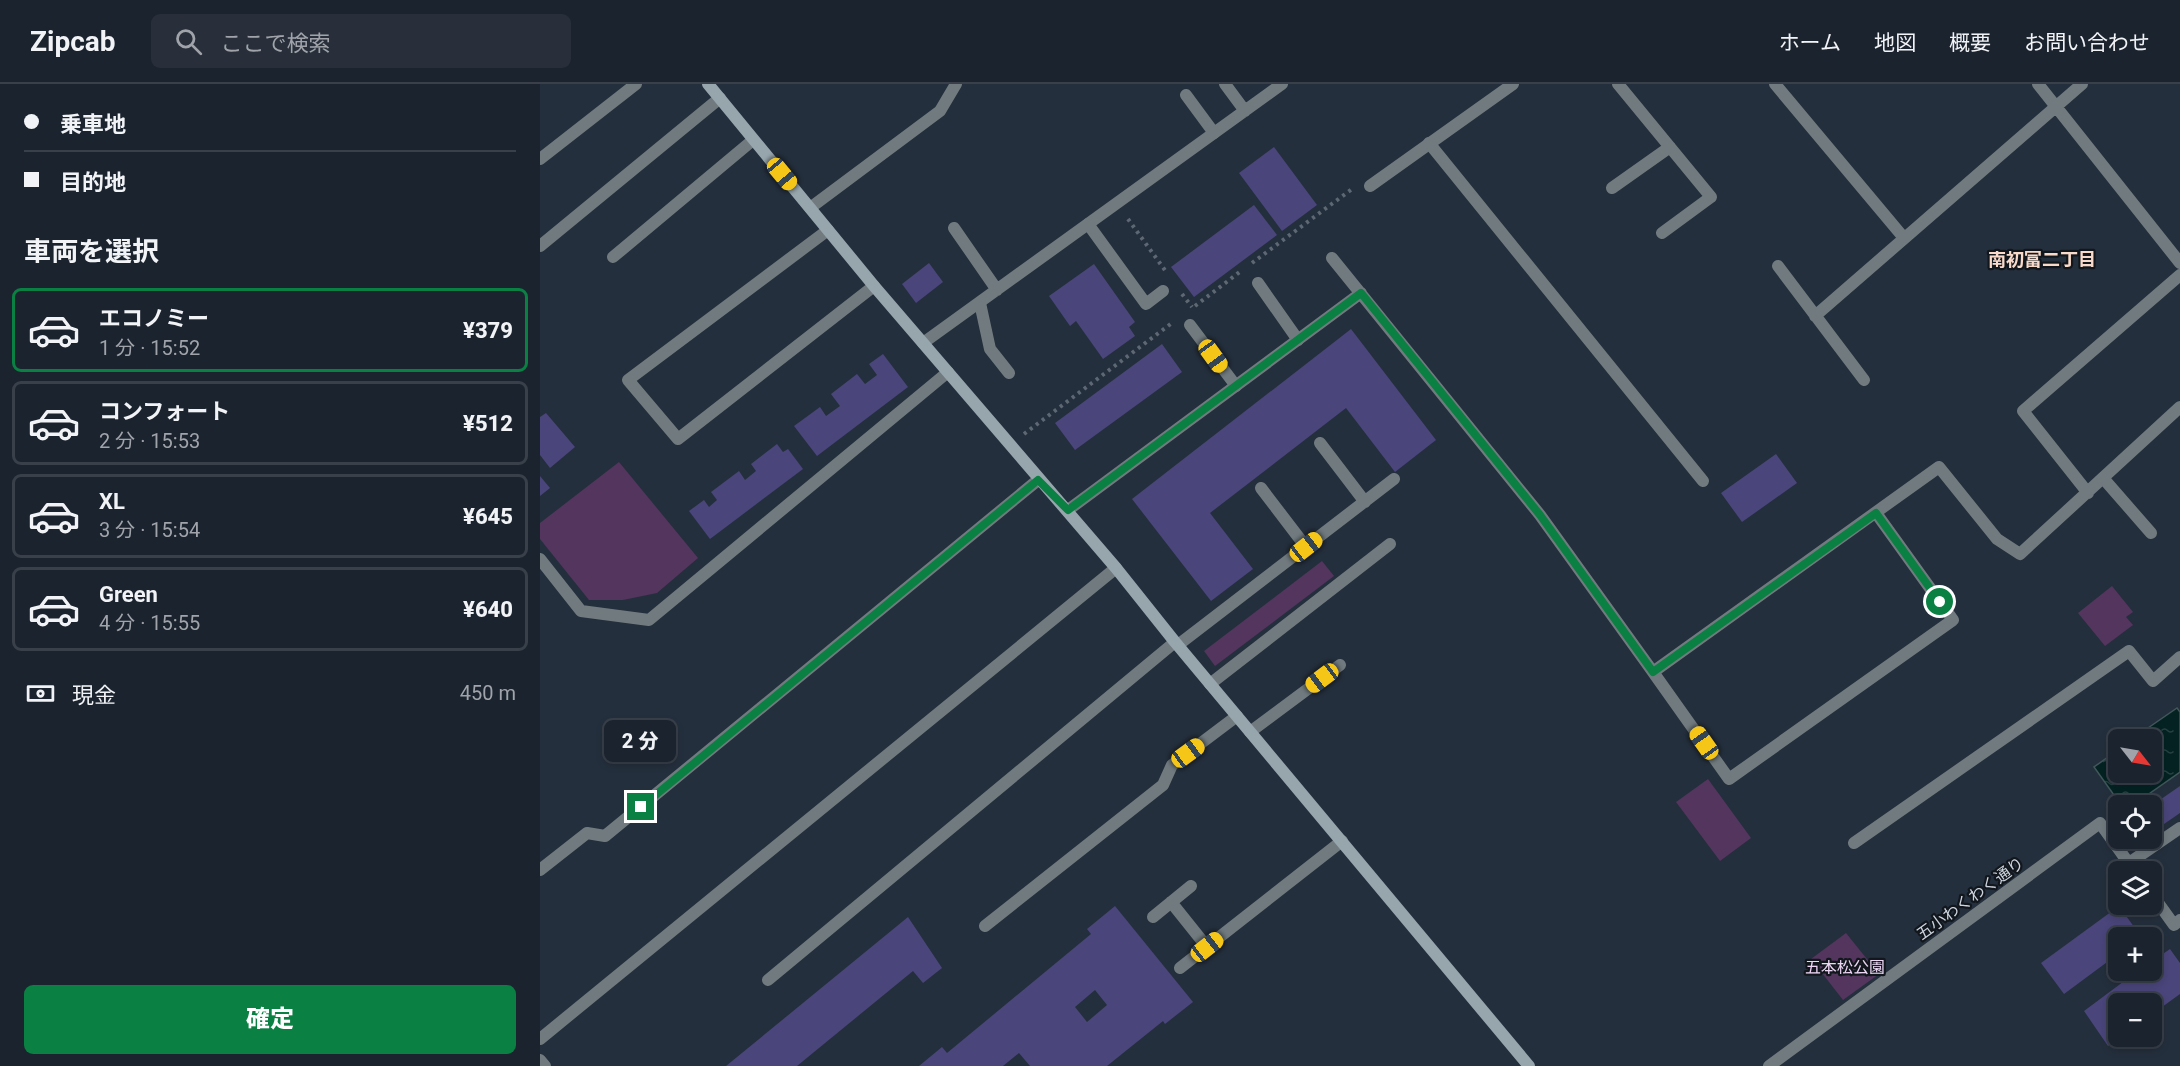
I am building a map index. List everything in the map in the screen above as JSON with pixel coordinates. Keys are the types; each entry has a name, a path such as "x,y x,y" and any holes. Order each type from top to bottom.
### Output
{"street":[{"path":"540,159 636,84"},
{"path":"708,84 923,344 1038,480 1068,510 1529,1066"},
{"path":"810,208 940,111 956,84"},
{"path":"1225,84 1245,111"},
{"path":"923,344 1282,84"},
{"path":"1370,186 1513,84"},
{"path":"1618,84 1711,197 1662,233"},
{"path":"1775,84 1904,238"},
{"path":"2038,84 2180,263"},
{"path":"1815,316 2082,84"},
{"path":"1186,95 1214,133"},
{"path":"540,246 720,98"},
{"path":"613,256 753,140"},
{"path":"1429,143 1703,482"},
{"path":"1612,188 1670,147"},
{"path":"1088,225 1146,304 1163,291"},
{"path":"954,228 997,290"},
{"path":"828,230 628,381 678,439 874,286"},
{"path":"1332,258 1540,515 1729,779 1953,620 1876,513"},
{"path":"1778,266 1864,380"},
{"path":"2088,493 2023,411 2180,275"},
{"path":"1258,283 1298,340"},
{"path":"1068,510 1361,293"},
{"path":"980,303 990,350 1009,373"},
{"path":"1190,325 1236,386"},
{"path":"540,560 581,611 649,620 948,372"},
{"path":"1653,672 1939,467 1997,539 2020,554 2180,408"},
{"path":"1320,443 1365,502"},
{"path":"2103,478 2151,533"},
{"path":"540,870 587,833 605,836 1038,480"},
{"path":"768,980 1177,644 1394,480"},
{"path":"1261,488 1306,547"},
{"path":"1210,684 1390,544"},
{"path":"540,1039 1116,568"},
{"path":"1854,843 2129,651 2153,681 2180,657"},
{"path":"1250,732 1340,664"},
{"path":"985,927 1163,784 1172,765 1237,716"},
{"name":"五小わくわく通り","path":"1769,1066 2100,823 2128,861"},
{"name":"五小わくわく通り","path":"2139,861 2180,828"},
{"path":"1180,968 1342,841"},
{"path":"1153,916 1191,886"},
{"path":"1171,902 1207,947"},
{"path":"2162,909 2174,925 2180,920"},
{"path":"540,1060 545,1066"}],"path":[{"path":"1117,204 1172,279"},
{"path":"1179,289 1192,308"}],"green space":[{"path":"619,462 698,558 657,593 623,600 589,600 540,539 540,523"},
{"path":"1322,561 1334,576 1215,666 1204,651"},
{"path":"2112,586 2133,612 2126,617 2133,625 2105,646 2078,613"},
{"path":"1708,779 1751,838 1720,861 1676,802"},
{"name":"五本松公園","path":"1846,933 1879,974 1843,1000 1811,959"}],"water":[{"path":"2177,708 2180,712 2180,772 2147,795 2114,795 2094,767 2108,757 2108,783 2162,783 2162,729 2147,729"}],"building":[{"path":"1274,147 1317,205 1282,231 1239,173"},
{"path":"1254,205 1277,235 1194,297 1171,267"},
{"path":"929,263 943,282 916,303 902,284"},
{"path":"1094,264 1135,322 1129,327 1135,336 1103,359 1076,321 1070,326 1049,296"},
{"path":"1351,329 1436,440 1395,472 1346,408 1210,513 1253,569 1211,601 1132,499"},
{"path":"1162,344 1182,372 1075,450 1055,423"},
{"path":"883,354 908,387 817,456 794,426 820,407 826,416 840,406 831,394 857,374 865,384 877,375 869,364"},
{"path":"546,413 575,447 550,468 540,455 540,417"},
{"path":"777,444 783,452 788,449 803,469 710,539 689,511 704,500 709,507 717,500 711,492 739,471 745,480 756,471 751,464"},
{"path":"1776,454 1797,483 1742,522 1721,493"},
{"path":"540,476 550,488 540,496"},
{"path":"2180,786 2180,813 2162,825 2162,798"},
{"path":"1115,906 1193,1002 1165,1024 1163,1021 1107,1066 1030,1066 1019,1053 1003,1066 919,1066 942,1047 947,1053 1091,934 1087,929","holes":["1095,990 1107,1005 1087,1022 1075,1007"]},
{"path":"2108,914 2125,915 2134,927 2108,927 2108,961 2064,994 2041,963"},
{"path":"908,917 942,968 923,983 913,971 797,1066 726,1066"},
{"path":"2170,949 2180,963 2180,994 2162,1007 2162,993 2108,993 2124,981 2162,981 2162,954"},
{"path":"2108,993 2108,1046 2084,1011"}],"district":[{"name":"南初富二丁目","path":"2042,260"}],"route":[{"path":"641,807 1038,480 1068,510 1361,293 1540,515 1653,672 1876,513 1940,602"}]}
